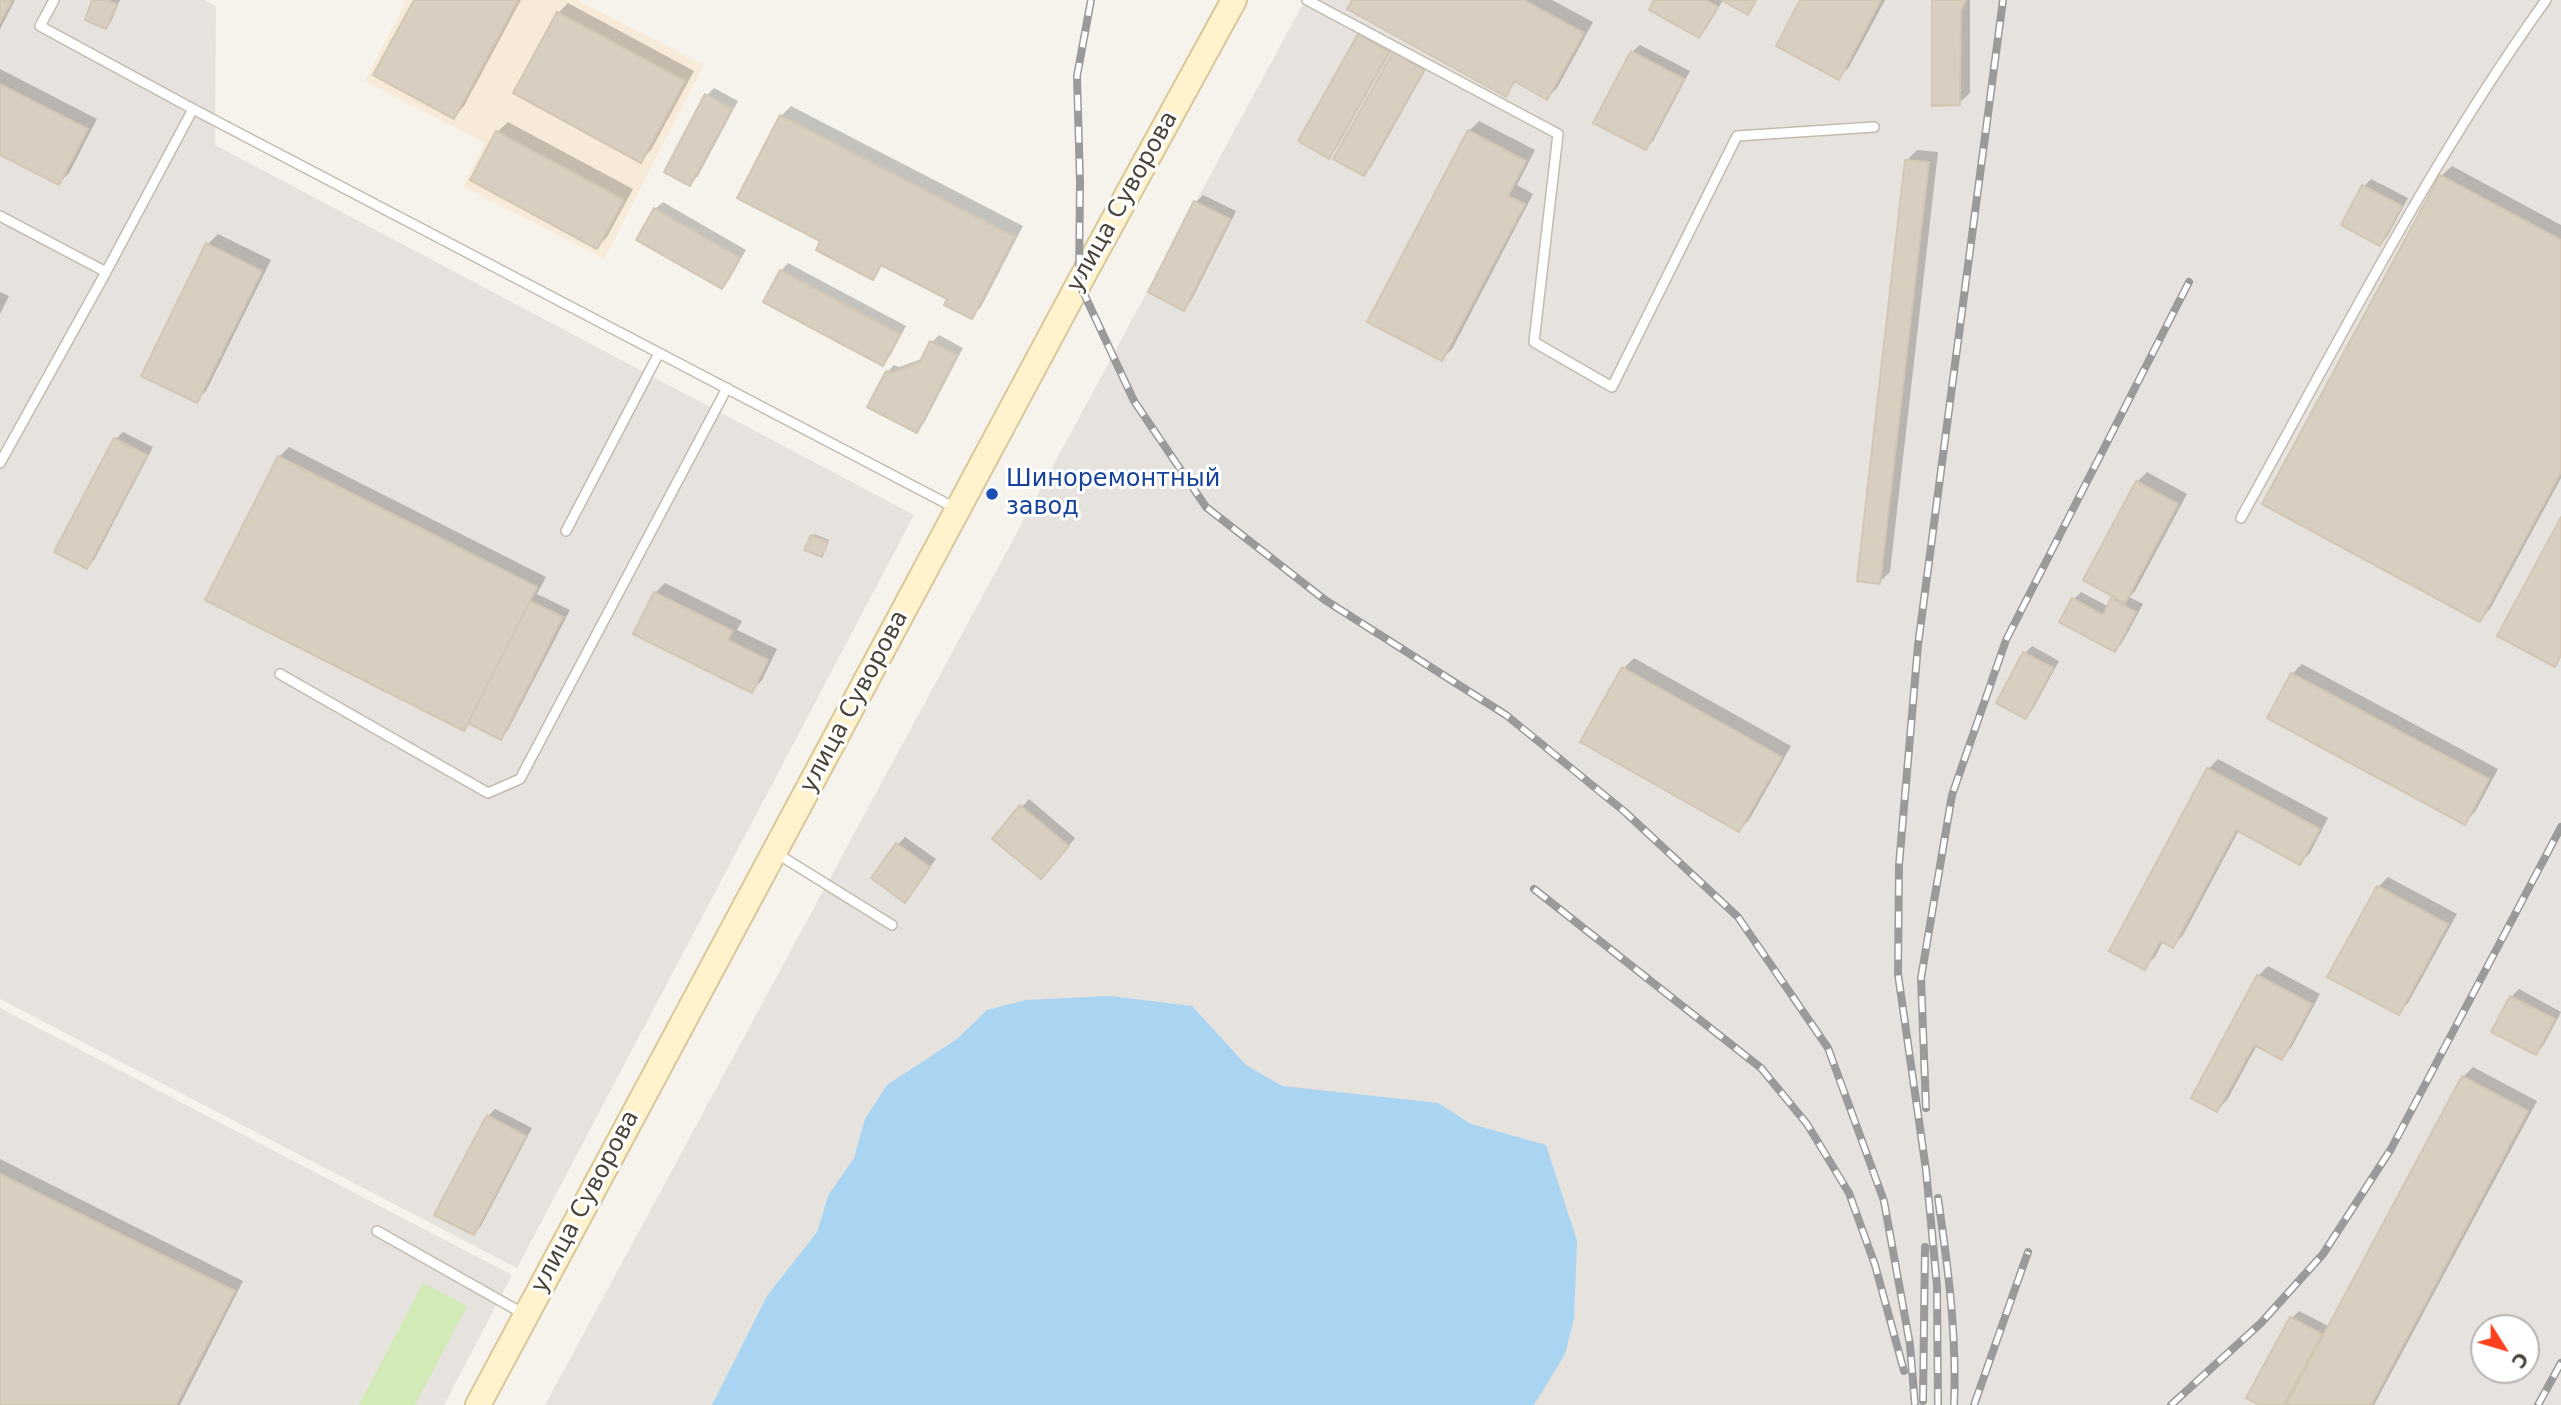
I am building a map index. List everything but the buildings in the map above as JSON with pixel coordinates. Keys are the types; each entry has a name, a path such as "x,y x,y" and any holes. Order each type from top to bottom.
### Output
{"main road":[{"name":"улица Суворова","path":"478,1405 1234,0"}],"lane":[{"path":"54,0 40,26 193,109 958,509"},
{"path":"1307,0 1558,134 1534,342 1612,387 1737,136 1874,127"},
{"path":"2241,519 2432,174 2508,54 2546,0"},
{"path":"0,463 193,109"},
{"path":"0,216 106,272"},
{"path":"566,531 659,353"},
{"path":"280,674 488,793 520,779 727,388"},
{"path":"775,852 892,925"},
{"path":"377,1231 525,1315"}],"shaded area":[{"path":"0,0 204,0 216,6 215,145 914,515 517,1268 0,999"},
{"path":"407,0 577,0 704,65 604,259 463,186 485,143 365,81"},
{"path":"1305,0 2561,0 2561,1405 545,1405"},
{"path":"0,1008 512,1275 444,1405 0,1405"}],"green space":[{"path":"423,1283 467,1306 415,1405 359,1405"}],"water":[{"path":"1110,996 1192,1006 1246,1065 1282,1086 1438,1103 1471,1124 1546,1145 1577,1241 1574,1318 1565,1354 1534,1405 712,1405 767,1296 817,1232 829,1194 854,1158 865,1119 887,1085 957,1039 987,1010 1026,1000"}],"railway":[{"path":"1091,0 1077,76 1079,283 1134,401 1206,507 1325,600 1506,715 1625,812 1738,917 1828,1048 1884,1201 1910,1345 1915,1405"},
{"path":"1938,1405 1937,1286 1926,1170 1898,974 1899,865 1918,645 2003,0"},
{"path":"1926,1108 1921,978 1952,795 2006,640 2189,282"},
{"path":"2171,1405 2261,1323 2323,1254 2391,1149 2561,827"},
{"path":"1534,889 1761,1068 1807,1124 1849,1193 1875,1265 1904,1371"},
{"path":"1938,1198 1953,1327 1954,1405"},
{"path":"1923,1401 1925,1247"},
{"path":"1974,1405 2028,1252"},
{"path":"2538,1405 2561,1363"}],"place":[{"name":"Шиноремонтный завод","path":"992,494"}]}
